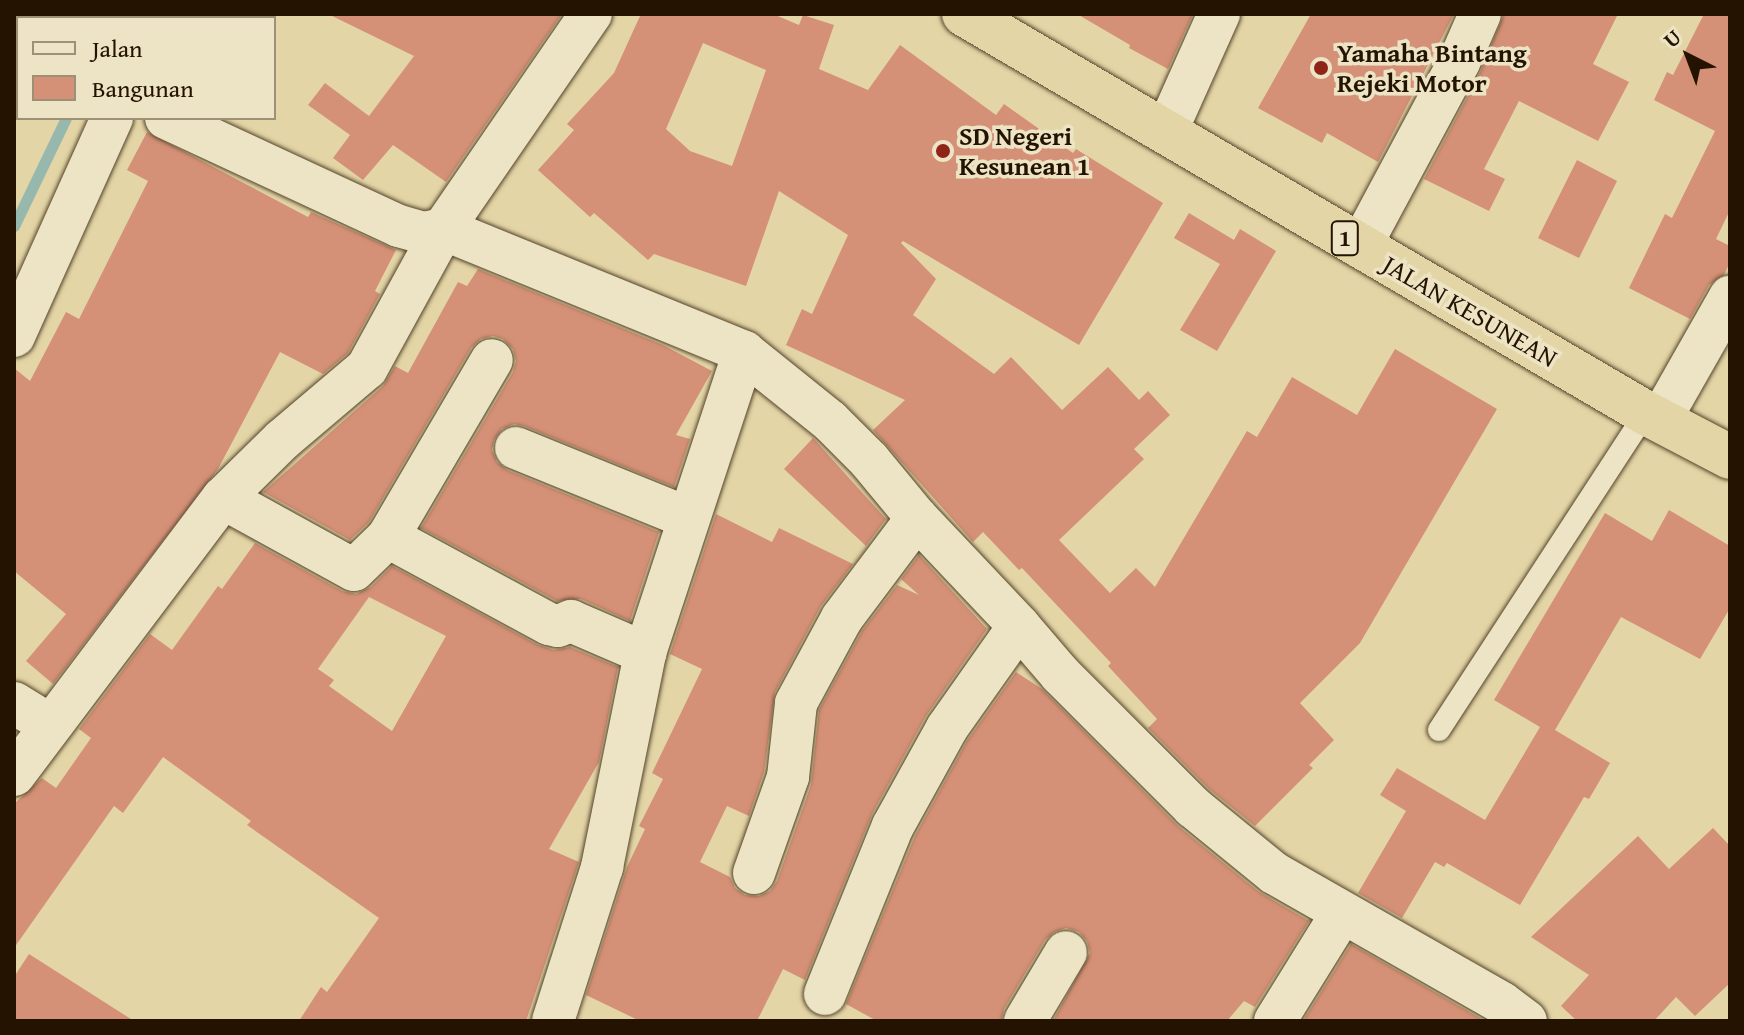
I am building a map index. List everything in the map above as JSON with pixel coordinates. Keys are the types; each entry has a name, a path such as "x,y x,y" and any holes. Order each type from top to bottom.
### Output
{"highway":[{"name":"JALAN KESUNEAN","path":"986,19 1360,247 1730,457"}],"street":[{"path":"14,775 223,498 282,440 367,368 443,229 591,14"},
{"path":"1167,130 1219,14"},
{"path":"1360,247 1459,62 1480,14"},
{"path":"14,336 111,120"},
{"path":"170,120 399,226 424,233 443,229 744,352 830,421 869,460 917,518 1061,675 1193,807 1274,873 1502,1003 1526,1021"},
{"path":"1653,416 1730,297"},
{"path":"553,1021 602,867 645,653 744,352"},
{"path":"223,498 354,570 388,537 492,360"},
{"path":"516,448 688,518"},
{"path":"754,873 791,763 791,721 796,703 842,618 917,518"},
{"path":"388,537 549,624 558,626 571,621 645,653"},
{"path":"825,994 893,826 947,728 1019,626"},
{"path":"14,703 50,725"},
{"path":"1275,1021 1342,913"},
{"path":"1025,1021 1066,952"}],"lane":[{"path":"1439,730 1653,416"}],"building":[{"path":"328,14 562,14 446,182 393,145 363,180 333,158 350,135 308,105 325,83 369,116 414,56"},
{"path":"635,14 773,14 799,25 803,15 834,25 819,69 868,90 900,45 996,115 1004,104 1073,153 1076,149 1163,203 1079,345 903,241 901,243 936,279 913,315 994,374 1011,357 1062,410 1108,367 1139,400 1148,391 1170,415 1134,449 1144,459 1059,540 1110,593 1136,568 1155,587 1247,431 1257,437 1292,377 1357,415 1395,349 1497,409 1360,643 1300,703 1334,740 1309,765 1313,768 1255,826 1209,789 1148,728 1157,719 1108,666 1111,663 1022,568 1019,570 983,532 973,542 873,430 905,400 786,345 802,309 812,314 848,235 779,191 746,286 654,254 648,260 594,213 590,217 538,170 574,130 567,124 614,73 640,16","holes":["703,43 766,70 732,166 690,151 666,129"]},
{"path":"1077,14 1193,14 1168,69"},
{"path":"1311,14 1454,14 1378,162 1327,133 1322,143 1258,108"},
{"path":"1504,14 1618,14 1593,64 1629,82 1598,141 1519,101 1484,169 1505,179 1489,211 1424,179 1480,73"},
{"path":"1704,14 1730,14 1730,210 1716,239 1730,246 1730,262 1724,275 1709,285 1690,319 1629,288 1665,214 1672,218 1715,131 1654,100 1667,72 1673,75"},
{"path":"147,132 308,217 311,212 396,250 375,291 380,294 348,353 323,374 280,352 218,469 53,684 26,661 66,614 14,571 14,368 30,381 66,312 79,319 148,181 127,170"},
{"path":"1577,160 1617,181 1579,258 1538,238"},
{"path":"1189,213 1234,240 1240,229 1276,251 1217,351 1180,330 1220,264 1174,238"},
{"path":"478,269 663,345 712,371 676,435 690,439 674,487 524,426 514,424 502,429 494,440 492,450 497,462 507,470 659,532 630,621 581,599 557,601 421,528 513,372 516,361 513,349 503,339 493,336 481,339 471,348 369,522 350,540 263,492 383,386 395,366 408,373 458,282 467,286"},
{"path":"813,438 886,519 866,546 784,469"},
{"path":"1669,510 1730,546 1730,608 1700,659 1621,617 1555,730 1610,763 1589,799 1584,797 1520,905 1447,863 1444,867 1435,862 1402,918 1358,893 1406,811 1380,795 1397,768 1485,820 1540,727 1494,700 1605,513 1652,541"},
{"path":"716,514 772,542 779,528 853,564 821,606 775,692 764,772 749,816 727,806 700,862 730,877 735,888 745,895 759,896 770,891 777,881 811,785 819,710 862,631 897,585 919,595 901,579 919,555 987,629 926,716 872,814 805,980 783,969 757,1021 640,1021 586,995 627,867 645,829 639,826 663,779 652,773 702,669 670,654"},
{"path":"255,543 342,591 356,594 371,587 392,566 538,645 554,650 570,647 618,667 599,762 549,849 579,862 526,1021 299,1021 321,987 327,992 379,918 247,825 251,821 163,757 123,813 114,806 14,948 14,804 42,778 56,788 91,738 79,729 150,634 172,650 218,586 222,589","holes":["369,597 446,636 392,731 329,686 334,680 318,669"]},
{"path":"1016,672 1042,689 1178,826 1259,892 1309,921 1255,1007 1244,1001 1227,1021 1053,1021 1090,953 1087,941 1079,932 1066,928 1054,932 1045,940 1004,1009 1001,1021 877,1021 846,1004 915,836 967,741"},
{"path":"1713,828 1730,846 1730,983 1695,1016 1676,997 1654,1021 1577,1021 1561,1006 1589,975 1531,937 1638,836 1669,869"},
{"path":"1351,944 1485,1021 1303,1021"},
{"path":"29,954 134,1021 14,1021 14,977"}],"waterway":[{"path":"14,226 65,120"}],"place":[{"name":"Yamaha Bintang Rejeki Motor","path":"1321,68"},
{"name":"SD Negeri Kesunean 1","path":"943,151"}]}
